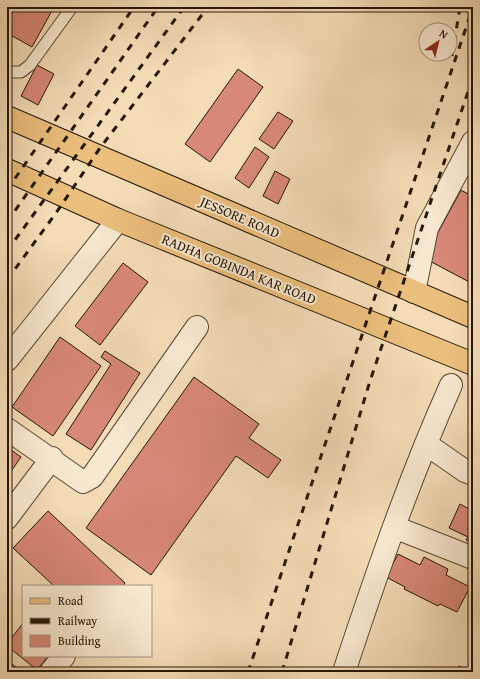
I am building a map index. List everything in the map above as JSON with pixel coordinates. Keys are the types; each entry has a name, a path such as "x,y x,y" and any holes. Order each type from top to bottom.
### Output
{"main road":[{"name":"JESSORE ROAD","path":"7,117 473,317"},
{"name":"RADHA GOBINDA KAR ROAD","path":"7,170 118,220 473,364"}],"street":[{"path":"414,292 427,228 473,142"},
{"path":"7,360 118,220"},
{"path":"7,429 52,458 83,482 92,477 197,327"},
{"path":"344,672 376,573 426,444 451,385"},
{"path":"426,444 464,471 473,474"},
{"path":"7,518 52,458"},
{"path":"394,527 473,558"},
{"path":"51,672 63,657"}],"lane":[{"path":"7,72 21,72 30,65 72,7"}],"building":[{"path":"7,7 54,7 32,47 7,33"},
{"path":"37,65 54,74 38,105 21,96"},
{"path":"238,69 263,87 210,162 185,144"},
{"path":"278,112 293,121 274,149 259,139"},
{"path":"255,147 269,157 249,188 235,178"},
{"path":"275,171 290,179 278,204 263,196"},
{"path":"461,190 473,197 473,284 424,258"},
{"path":"123,263 148,282 100,345 75,326"},
{"path":"60,337 101,366 53,436 12,407"},
{"path":"105,351 140,373 91,450 66,434 111,364 101,357"},
{"path":"194,377 259,424 249,438 281,460 268,478 236,456 151,575 86,528"},
{"path":"7,447 21,457 7,477"},
{"path":"460,504 473,511 473,543 466,540 468,537 449,528"},
{"path":"48,511 125,583 124,585 53,585 13,548"},
{"path":"398,554 420,565 424,557 448,569 446,575 470,587 457,612 440,604 438,606 404,589 405,587 386,577"},
{"path":"22,624 22,657 47,657 37,670 7,646"},
{"path":"7,660 22,672 7,672"},
{"path":"459,666 471,672 456,672"}],"railway":[{"path":"7,190 134,7"},
{"path":"7,222 158,7"},
{"path":"7,251 184,7"},
{"path":"7,280 56,213 100,148 208,7"},
{"path":"458,22 460,7"},
{"path":"248,672 473,7"},
{"path":"282,672 370,381 473,77"}]}
